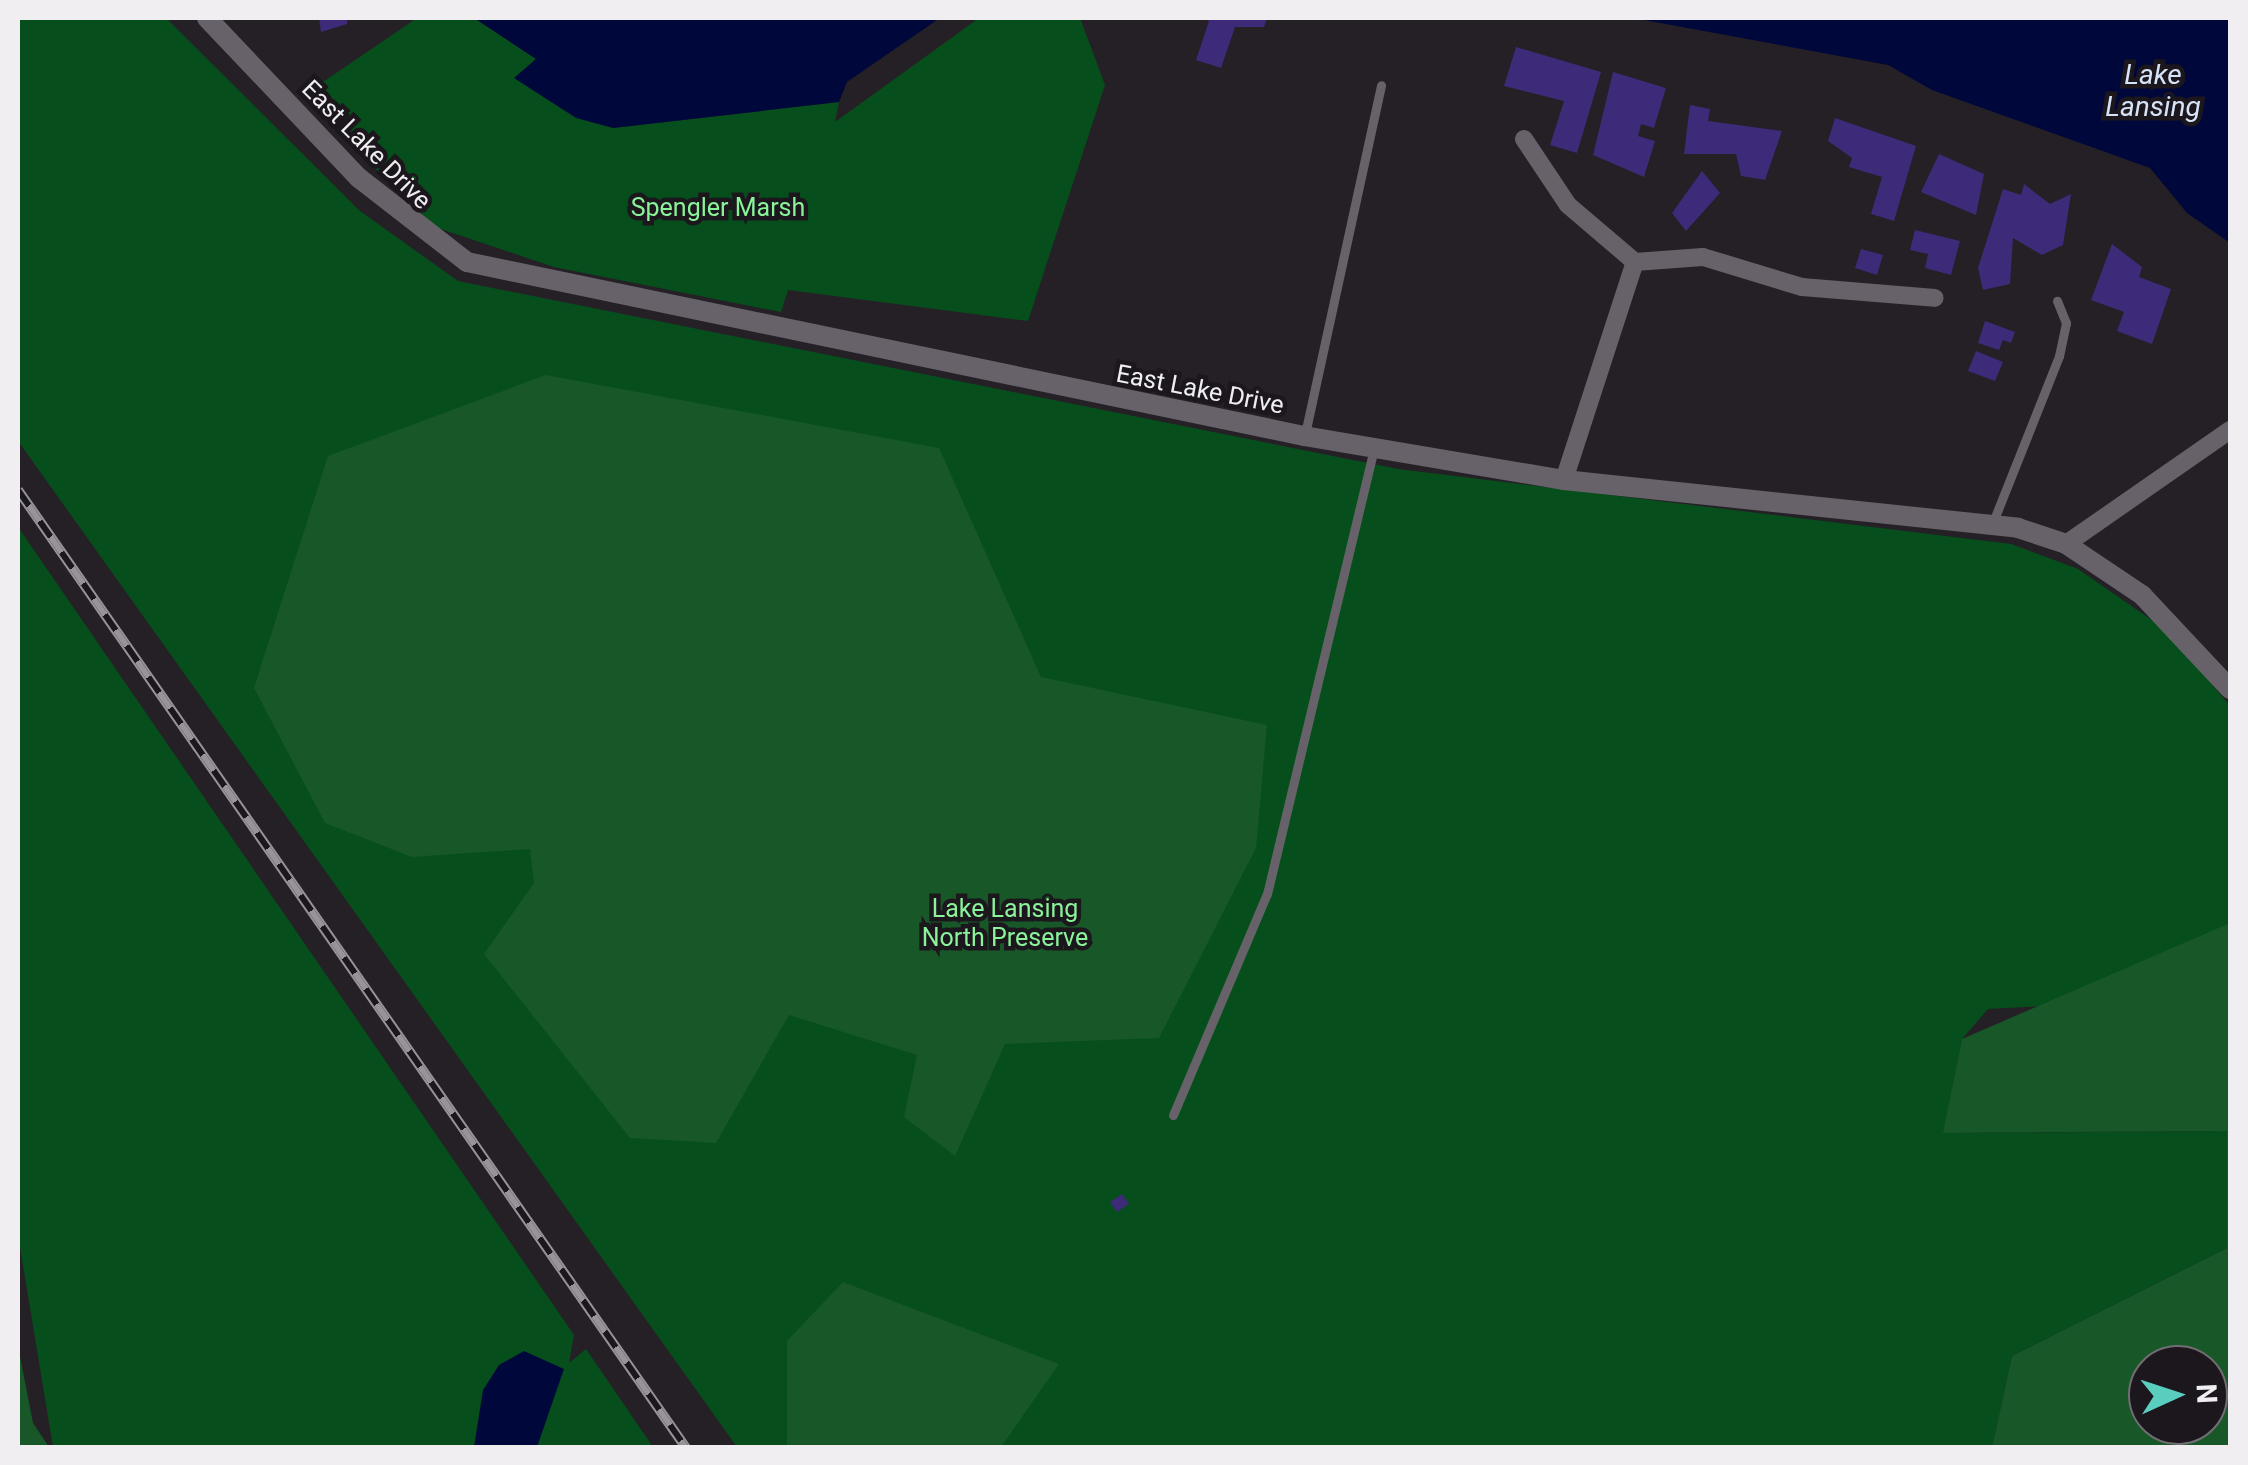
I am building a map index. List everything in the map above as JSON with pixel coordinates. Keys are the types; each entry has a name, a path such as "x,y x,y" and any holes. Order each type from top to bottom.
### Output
{"street":[{"name":"East Lake Drive","path":"208,18 359,178 467,262 1374,448 1564,480 1993,522 2066,544 2169,618 2230,689"},
{"path":"1524,139 1568,205 1636,262 1703,257 1802,287 1935,298"},
{"path":"1564,480 1636,262"},
{"path":"2066,544 2230,430"}],"lane":[{"path":"1304,436 1380,86"},
{"path":"1993,522 2059,356 2066,323 2057,301"},
{"path":"1174,1115 1267,894 1374,448"}],"green space":[{"name":"Lake Lansing North Preserve","path":"18,18 166,18 360,211 458,281 1398,469 2011,544 2078,569 2166,630 2230,706 2230,996 1988,1009 1962,1039 1944,1133 2227,1131 2227,1248 2012,1356 1992,1447 737,1447 18,441"},
{"name":"Spengler Marsh","path":"417,18 474,18 536,59 515,78 613,128 839,102 835,122 979,18 1080,18 1105,85 1028,321 788,290 781,312 554,267 435,227 337,131 348,116 320,84"},
{"path":"546,375 939,448 1041,677 1267,725 1256,848 1159,1038 1005,1044 955,1156 904,1117 917,1055 789,1015 716,1143 630,1138 484,954 534,883 530,849 412,857 325,823 254,688 328,456"},
{"path":"18,527 574,1335 569,1363 586,1349 653,1447 53,1447 18,1235"},
{"path":"2230,923 2230,1447 1992,1447 2012,1356 2227,1248 2227,1131 1943,1133 1962,1039"},
{"path":"843,1282 1059,1364 1001,1447 787,1447 787,1341"},
{"path":"18,1346 33,1423 49,1447 18,1447"}],"water":[{"path":"474,18 940,18 847,82 839,102 613,128 576,118 514,78 536,59"},
{"name":"Lake Lansing","path":"1633,18 2230,18 2230,243 2187,213 2150,168 1932,90 1888,65"},
{"path":"524,1351 564,1369 537,1447 474,1447 483,1390 499,1365"}],"building":[{"path":"319,18 347,18 347,24 321,32"},
{"path":"1202,18 1267,18 1264,27 1235,27 1221,68 1196,60 1209,21"},
{"path":"1516,47 1601,72 1577,153 1550,145 1564,101 1504,86"},
{"path":"1613,72 1666,88 1654,128 1641,124 1638,136 1655,141 1644,177 1593,155"},
{"path":"1690,105 1710,109 1708,121 1782,131 1765,180 1741,176 1736,154 1684,154"},
{"path":"1835,118 1916,146 1894,221 1871,214 1882,177 1849,167 1852,158 1828,141"},
{"path":"1939,154 1984,174 1976,215 1921,192"},
{"path":"1702,171 1720,193 1686,231 1672,213"},
{"path":"2024,184 2050,204 2071,194 2063,245 2042,255 2013,238 2010,284 1983,290 1978,268 2003,189 2021,195"},
{"path":"1915,230 1960,241 1951,275 1925,268 1928,254 1910,250"},
{"path":"2112,244 2142,267 2139,277 2171,289 2152,344 2117,331 2124,312 2091,300"},
{"path":"1861,249 1883,255 1877,275 1855,268"},
{"path":"1985,321 2015,332 2011,343 2003,340 1999,350 1978,343"},
{"path":"1976,351 2003,362 1995,381 1968,371"},
{"path":"1122,1194 1129,1204 1117,1212 1110,1202"}],"railway":[{"path":"18,490 686,1448"}]}
